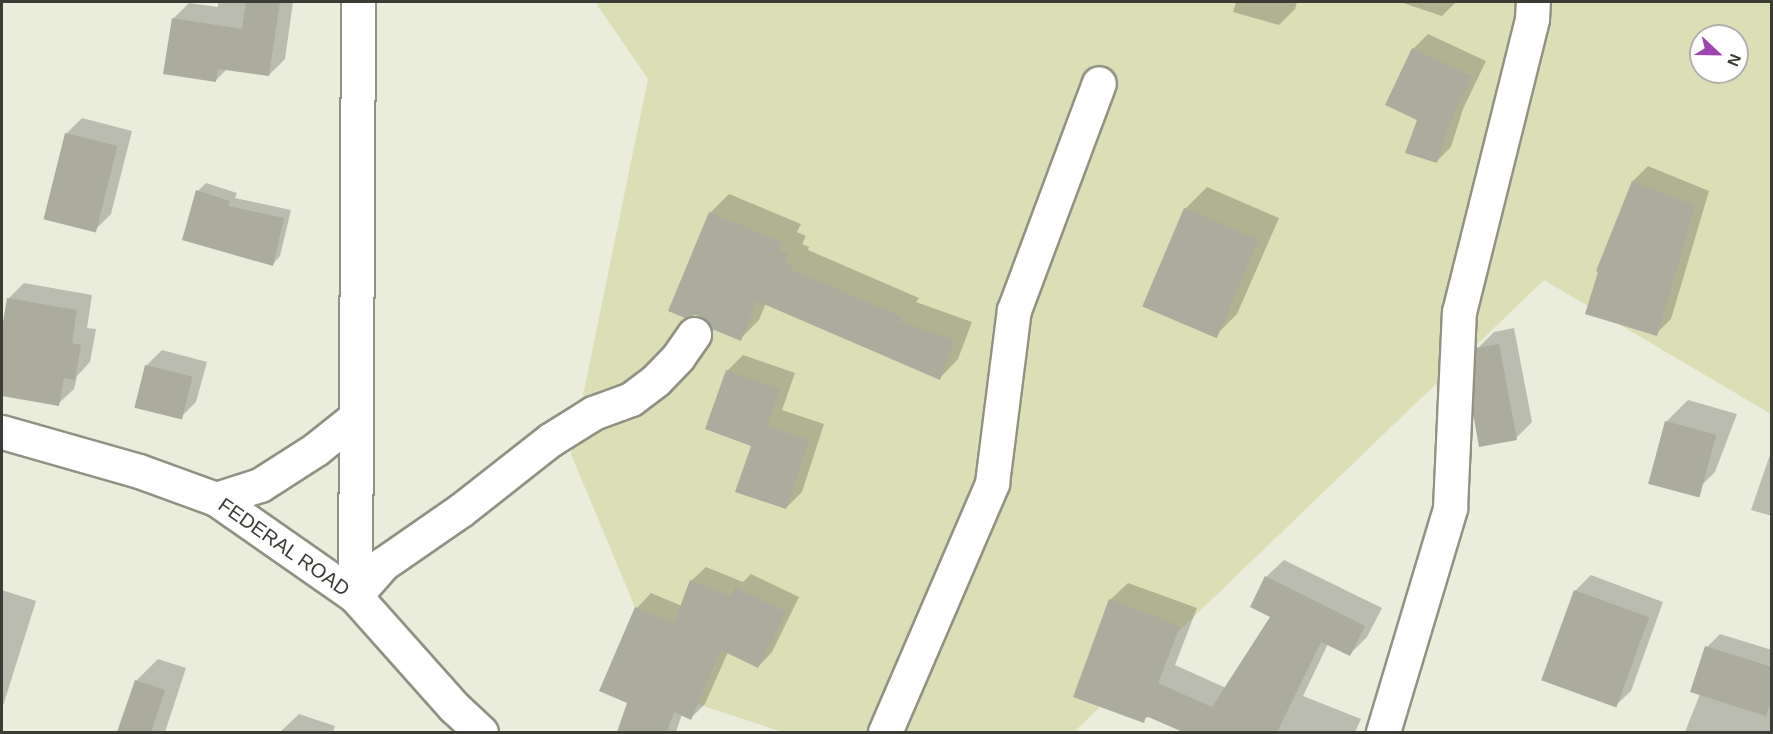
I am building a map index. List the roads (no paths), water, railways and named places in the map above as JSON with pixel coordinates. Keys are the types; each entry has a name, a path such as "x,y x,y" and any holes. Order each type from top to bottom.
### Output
{"street":[{"path":"355,596 358,2"},
{"path":"1383,732 1450,507 1459,312 1532,19 1533,2"},
{"path":"885,732 992,483 1014,310 1099,83"},
{"path":"355,596 383,564 461,510 550,440 592,413 631,399 656,380 678,357 694,334"},
{"path":"216,499 260,485 316,449 356,417"},
{"name":"FEDERAL ROAD","path":"2,432 139,471 216,499 355,596 454,707 481,732"}]}
